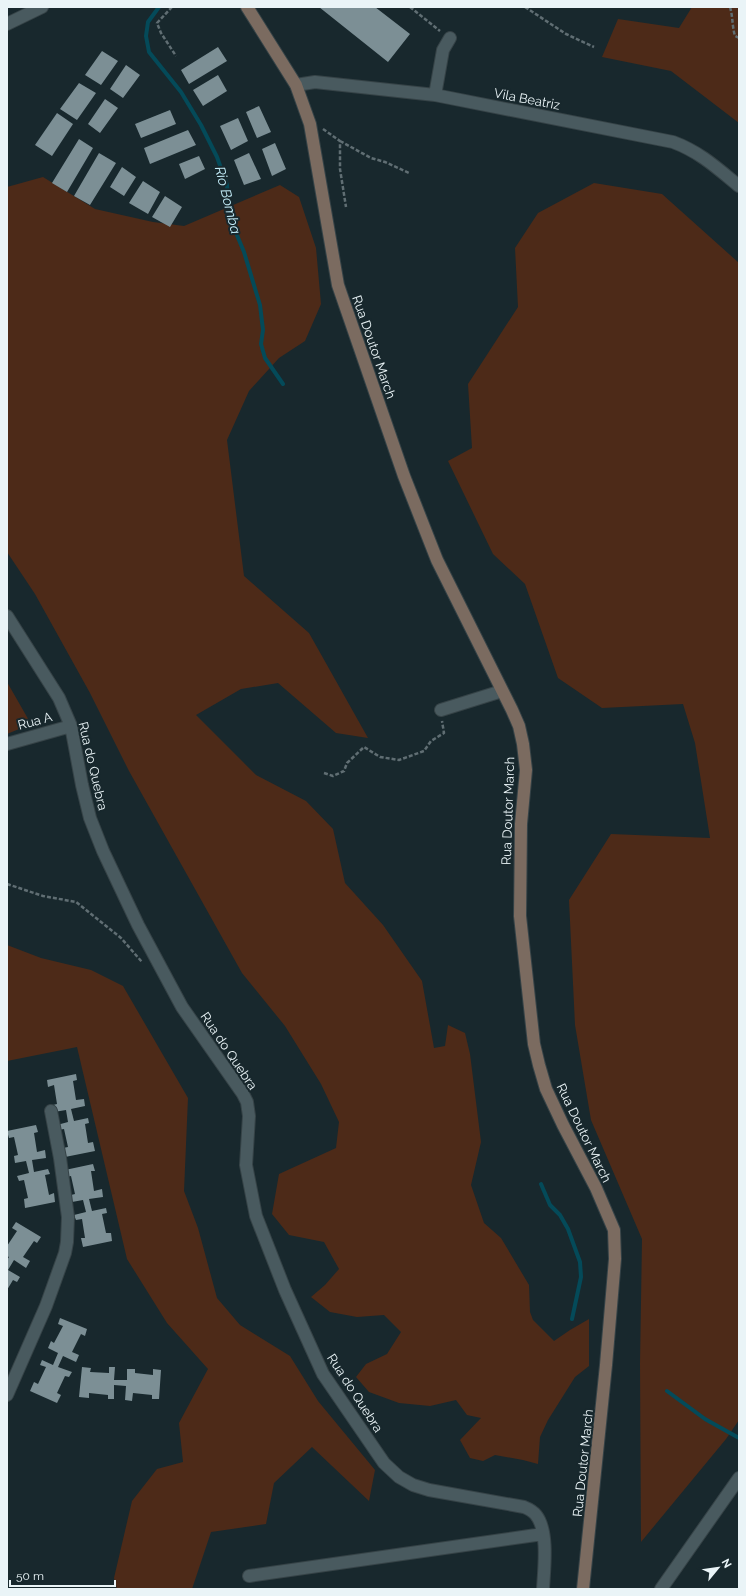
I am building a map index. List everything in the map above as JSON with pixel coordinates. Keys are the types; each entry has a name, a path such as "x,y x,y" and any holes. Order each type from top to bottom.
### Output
{"main road":[{"name":"Rua Doutor March","path":"247,7 296,85 310,124 338,286 404,476 434,553 519,726 523,744 525,763 521,824 520,916 534,1044 546,1089 596,1188 614,1230 615,1259 606,1365 583,1589"}],"street":[{"path":"7,24 42,7"},
{"path":"435,95 443,50 450,38"},
{"name":"Vila Beatriz","path":"296,85 315,82 435,95 673,142 689,148 701,155 739,186"},
{"name":"Rua do Quebra","path":"7,616 59,698 71,726 90,818 103,851 138,925 182,1007 243,1094 247,1102 249,1116 246,1165 256,1216 287,1296 323,1374 384,1463 399,1477 413,1485 429,1490 524,1507 532,1511 538,1517 543,1534 543,1589"},
{"path":"441,710 502,691"},
{"name":"Rua A","path":"7,744 71,726"},
{"path":"7,1395 46,1306 66,1248 68,1217 60,1158 51,1111"},
{"path":"661,1589 739,1478"},
{"path":"249,1576 543,1534"}],"path":[{"path":"172,7 158,23 161,33 176,56"},
{"path":"410,7 450,38"},
{"path":"525,7 566,34 594,47"},
{"path":"730,7 732,15 732,29 735,36 739,38"},
{"path":"310,124 322,128 340,141 371,158 385,162 410,173"},
{"path":"340,141 340,169 346,207"},
{"path":"324,773 333,776 344,771 347,763 364,747 380,757 399,760 424,751 431,741 444,732 441,710"},
{"path":"7,884 43,896 76,902 121,938 147,967"}],"shaded area":[{"path":"692,7 739,7 739,123 671,71 602,57 618,19 679,28"},
{"path":"43,177 95,209 153,222 184,226 280,185 299,197 316,248 321,304 305,341 279,358 249,391 227,440 244,576 309,633 368,738 336,733 278,683 241,689 196,715 256,775 306,801 333,829 345,883 383,925 422,981 434,1048 445,1046 448,1025 465,1033 470,1054 481,1142 471,1185 484,1223 501,1238 529,1285 530,1312 533,1320 554,1341 589,1319 589,1366 575,1377 548,1420 540,1437 538,1464 495,1455 483,1461 470,1458 460,1440 481,1418 467,1415 456,1400 430,1406 399,1403 369,1392 356,1377 366,1364 387,1354 401,1332 384,1315 357,1317 330,1312 311,1297 325,1285 339,1269 324,1242 289,1235 272,1214 279,1174 336,1148 339,1122 321,1084 285,1026 242,973 129,771 90,693 35,594 7,552 7,187"},
{"path":"594,183 662,194 739,263 739,1420 726,1439 641,1542 640,1364 642,1239 591,1120 575,1025 569,900 611,834 710,838 695,743 683,704 602,708 558,678 525,584 493,554 448,461 472,448 468,384 518,307 515,248 538,213"},
{"path":"7,682 31,724 7,734"},
{"path":"7,945 41,958 91,970 123,986 188,1098 184,1191 198,1228 217,1298 240,1325 290,1356 318,1401 375,1470 369,1501 312,1447 274,1483 266,1524 211,1532 192,1589 117,1589 114,1578 132,1501 157,1469 183,1462 179,1423 208,1369 167,1323 127,1259 77,1047 7,1061"}],"building":[{"path":"319,7 375,7 410,34 388,62"},
{"path":"218,47 227,61 189,84 181,70"},
{"path":"102,51 118,61 101,85 85,75"},
{"path":"126,65 140,75 123,98 110,89"},
{"path":"218,75 227,91 203,106 193,90"},
{"path":"79,83 96,93 77,120 60,109"},
{"path":"105,99 118,108 100,133 88,124"},
{"path":"259,106 271,132 257,138 246,112"},
{"path":"170,110 176,124 141,138 135,124"},
{"path":"57,113 73,124 52,156 35,145"},
{"path":"238,118 248,141 231,150 220,126"},
{"path":"188,130 196,145 150,164 144,148"},
{"path":"79,139 93,148 67,192 52,183"},
{"path":"275,143 286,169 272,176 262,149"},
{"path":"99,153 116,163 90,205 74,196"},
{"path":"249,153 261,179 244,185 234,160"},
{"path":"199,156 205,169 185,179 179,164"},
{"path":"122,167 136,177 124,196 110,187"},
{"path":"143,181 160,192 148,214 129,203"},
{"path":"165,196 182,207 170,227 152,217"},
{"path":"76,1074 77,1080 73,1081 76,1100 84,1099 85,1106 71,1109 74,1121 88,1118 89,1123 85,1124 88,1143 93,1142 95,1151 65,1157 63,1148 68,1147 64,1129 58,1130 57,1125 68,1122 66,1110 54,1112 53,1105 57,1104 54,1085 48,1087 47,1080"},
{"path":"36,1125 38,1132 34,1133 37,1152 45,1150 46,1158 32,1160 34,1172 48,1169 50,1174 45,1175 49,1195 54,1193 55,1202 25,1208 24,1199 28,1198 24,1180 19,1181 17,1176 29,1173 26,1161 15,1163 14,1156 18,1155 14,1137 9,1138 7,1131"},
{"path":"93,1164 95,1171 91,1171 94,1191 102,1189 103,1197 89,1199 92,1211 106,1208 107,1213 102,1214 106,1233 111,1233 112,1241 83,1247 81,1238 85,1238 82,1219 76,1220 74,1215 86,1212 83,1200 72,1202 71,1195 75,1194 71,1176 66,1177 65,1170"},
{"path":"16,1222 41,1237 37,1243 34,1241 23,1257 30,1261 26,1268 14,1260 8,1270 20,1277 17,1282 13,1280 7,1290 7,1260 9,1257 7,1256 7,1246 17,1231 12,1228"},
{"path":"60,1318 87,1329 85,1336 81,1334 72,1352 79,1355 76,1362 63,1356 58,1367 72,1372 69,1377 65,1376 57,1393 61,1395 57,1403 30,1391 34,1382 38,1384 46,1367 40,1365 42,1360 53,1365 58,1353 48,1348 51,1341 54,1343 63,1326 58,1324"},
{"path":"82,1367 91,1368 90,1372 109,1373 109,1367 115,1367 114,1380 127,1380 127,1369 135,1369 135,1373 153,1375 153,1369 161,1370 159,1399 152,1399 152,1395 133,1393 132,1401 125,1400 126,1386 114,1385 114,1399 108,1399 108,1395 89,1393 89,1398 79,1397"}],"waterway":[{"name":"Rio Bomba","path":"159,7 148,22 146,36 149,52 181,92 201,125 217,157 227,185 228,201 234,228 244,252 260,305 263,330 261,344 265,358 283,384"},
{"name":"Rio Bomba","path":"541,1184 550,1205 560,1215 568,1229 580,1262 581,1277 572,1319"},
{"name":"Rio Bomba","path":"667,1391 705,1419 739,1438"}]}
